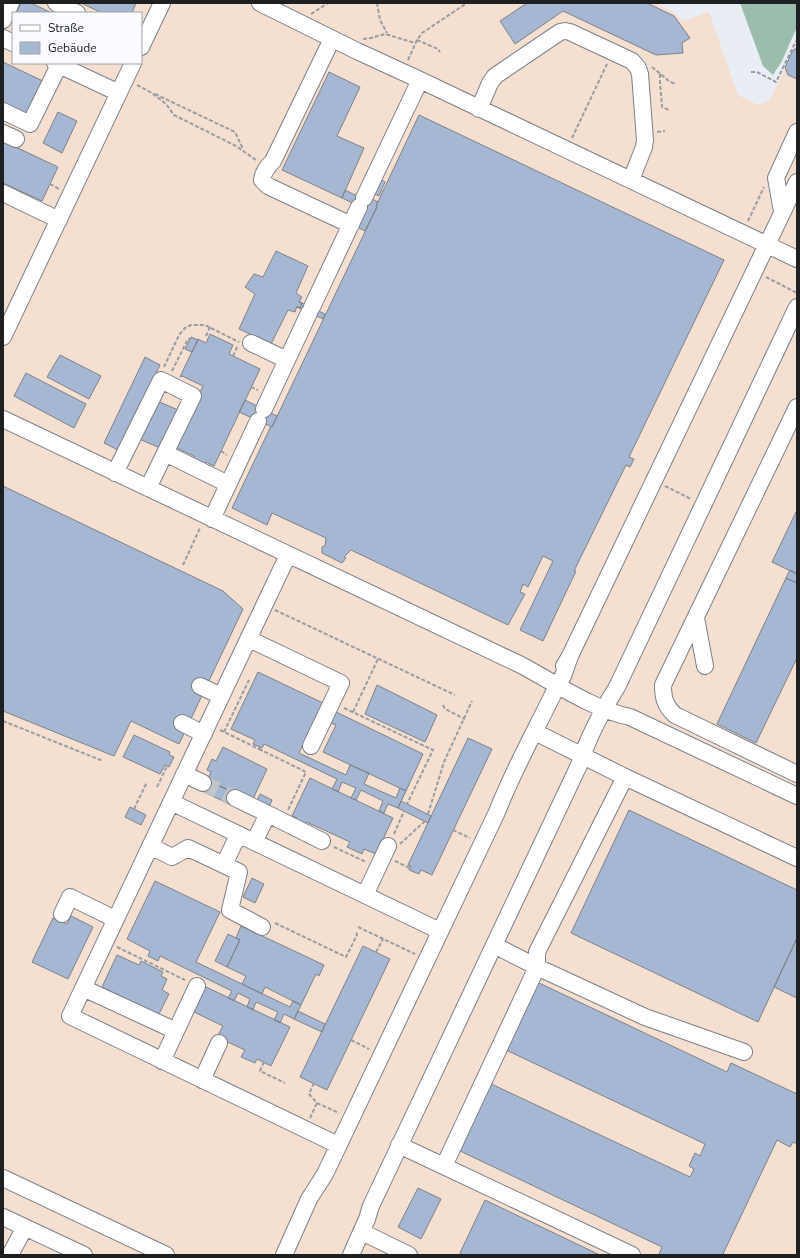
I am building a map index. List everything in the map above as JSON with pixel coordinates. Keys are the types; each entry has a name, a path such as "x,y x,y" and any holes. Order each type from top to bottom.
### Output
{"street":[{"path":"3,20 11,3"},
{"path":"56,3 75,12"},
{"path":"142,45 162,3"},
{"path":"260,3 292,14 332,39 797,259"},
{"path":"480,109 490,83 495,76 560,32 570,32 613,52 632,61 638,68 640,74 645,140 644,147 631,180"},
{"path":"3,38 12,42"},
{"path":"332,39 273,161 262,175 262,180 268,186 351,226"},
{"path":"3,111 30,124 58,64 122,86"},
{"path":"3,337 133,64"},
{"path":"206,523 228,484 420,80"},
{"path":"781,204 776,178 797,132"},
{"path":"781,204 780,189 797,153"},
{"path":"284,1255 309,1199 325,1174 482,844 506,788 563,676 570,656 766,244 781,204 797,182"},
{"path":"3,193 59,220"},
{"path":"351,1255 368,1219 371,1206 399,1145 580,763 604,709 617,687 797,307"},
{"path":"251,343 287,360"},
{"path":"115,473 163,381 193,396 148,488"},
{"path":"797,407 663,685 663,694 666,705 675,715 797,774"},
{"path":"3,419 148,488 206,523 288,555 521,665 557,686 604,709 630,717 797,796"},
{"path":"165,453 228,484"},
{"path":"288,555 70,1016 338,1146"},
{"path":"696,618 705,666"},
{"path":"249,639 341,683 311,746"},
{"path":"200,686 221,696"},
{"path":"617,687 617,697 620,707 630,717"},
{"path":"182,723 206,729"},
{"path":"535,732 625,777 797,858"},
{"path":"184,774 203,783"},
{"path":"444,1166 537,967 537,952 625,777"},
{"path":"235,798 322,841"},
{"path":"171,802 440,931"},
{"path":"254,842 268,814"},
{"path":"224,865 238,834"},
{"path":"150,846 172,857 188,848 239,872 230,910 262,927"},
{"path":"365,895 388,846"},
{"path":"62,914 70,897 115,919"},
{"path":"494,945 537,967 645,1017 744,1052"},
{"path":"162,1061 197,986"},
{"path":"83,988 176,1032"},
{"path":"202,1080 220,1043"},
{"path":"399,1145 632,1255"},
{"path":"3,1178 166,1255"},
{"path":"3,1217 84,1255"},
{"path":"10,1255 25,1227"},
{"path":"362,1232 409,1255"}],"path":[{"path":"292,14 328,3"},
{"path":"376,3 380,20 388,34"},
{"path":"403,72 415,43 422,33 467,3"},
{"path":"357,51 364,38 371,38 385,34 415,43"},
{"path":"417,40 438,49 440,52"},
{"path":"751,72 757,72 776,82 797,40"},
{"path":"566,150 613,52"},
{"path":"660,73 662,107 669,110"},
{"path":"122,86 165,97 236,131 244,150"},
{"path":"152,93 166,104 174,115 244,150 266,168"},
{"path":"753,271 797,292"},
{"path":"163,381 164,365 179,335 185,328 191,325 197,324 210,327 240,342 233,356"},
{"path":"206,336 210,327"},
{"path":"163,381 188,339 190,339"},
{"path":"654,481 703,505"},
{"path":"183,565 192,546 206,523"},
{"path":"265,606 455,695"},
{"path":"353,712 378,659"},
{"path":"224,732 249,680"},
{"path":"428,814 444,762 472,701"},
{"path":"332,702 433,750 408,804"},
{"path":"443,706 445,709 465,719"},
{"path":"3,721 103,761"},
{"path":"206,729 224,732 260,748 306,772 282,822"},
{"path":"157,787 167,766"},
{"path":"134,809 147,782"},
{"path":"388,846 404,811"},
{"path":"409,836 425,821"},
{"path":"453,830 482,844"},
{"path":"322,841 378,867"},
{"path":"262,927 273,922 346,957 356,935 356,931"},
{"path":"358,927 426,960"},
{"path":"376,952 383,939"},
{"path":"105,941 197,986"},
{"path":"351,1040 381,1055"},
{"path":"264,1062 260,1071 285,1083"},
{"path":"314,1083 309,1094 318,1103 351,1119"},
{"path":"312,1115 318,1103"}],"shaded area":[{"path":"3,3 655,3 673,12 683,21 709,12 738,95 758,105 770,100 797,42 797,1255 3,1255"}],"green space":[{"path":"740,3 797,3 797,27 782,61 773,75 763,66"}],"building":[{"path":"21,3 31,3 50,12 16,12"},
{"path":"81,3 136,3 132,12 100,12"},
{"path":"527,3 647,3 674,16 690,38 682,43 683,53 656,55 563,11 515,44 500,21"},
{"path":"797,48 797,79 788,75 785,67 793,50"},
{"path":"3,62 47,83 29,121 3,108"},
{"path":"329,72 360,87 337,136 364,148 342,198 282,170"},
{"path":"58,112 77,121 62,153 43,143"},
{"path":"419,115 724,260 629,457 634,459 630,467 626,465 574,571 576,571 543,641 520,630 553,561 543,556 528,587 523,584 520,592 525,594 508,625 351,550 344,557 346,558 342,563 322,553 322,547 325,546 326,538 272,513 267,525 232,508 377,207 376,206"},
{"path":"3,141 58,167 42,201 3,183"},
{"path":"380,179 385,182 379,196 373,193"},
{"path":"345,190 367,201 368,197 378,202 365,231 355,226 363,208 342,198"},
{"path":"276,251 308,266 296,293 302,297 299,302 302,303 300,308 297,306 295,312 288,310 271,344 239,329 255,294 245,287 254,274 263,277"},
{"path":"300,302 325,314 323,319 297,307 300,308 302,303"},
{"path":"210,334 233,345 229,354 260,369 214,466 206,462 203,469 191,463 194,456 174,447 203,386 182,376 180,377 198,339 206,343"},
{"path":"191,337 198,340 192,352 185,349"},
{"path":"60,355 101,376 89,399 47,377"},
{"path":"145,357 160,365 120,451 104,443"},
{"path":"26,373 86,404 74,428 14,396"},
{"path":"155,400 178,410 160,448 137,438"},
{"path":"245,400 277,416 272,427 239,412"},
{"path":"3,486 223,591 243,609 179,744 131,721 114,756 3,711"},
{"path":"797,510 797,574 772,562"},
{"path":"790,570 797,574 797,583 786,578"},
{"path":"786,578 797,583 797,658 756,743 717,724"},
{"path":"258,672 323,703 299,753 346,775 350,765 369,773 364,784 396,798 400,788 406,791 398,808 388,804 384,813 379,811 383,801 361,790 356,800 351,798 356,788 342,782 338,792 332,789 337,779 264,744 262,748 253,744 255,740 231,729"},
{"path":"377,685 437,715 425,742 365,714"},
{"path":"334,711 423,754 406,791 323,752 336,725 329,722"},
{"path":"134,735 170,752 169,755 174,757 169,767 165,765 160,774 123,757"},
{"path":"468,738 492,749 432,875 421,870 419,874 409,870 411,866 408,865"},
{"path":"223,747 267,769 252,801 207,780 211,772 207,770 212,759 216,761"},
{"path":"310,778 393,818 376,854 364,849 362,854 347,847 350,842 306,822 304,827 295,822 297,818 292,816"},
{"path":"205,779 236,794 231,805 200,790"},
{"path":"260,794 272,800 268,809 256,803"},
{"path":"401,801 431,816 428,823 398,808"},
{"path":"130,807 146,815 141,825 125,817"},
{"path":"629,810 797,890 797,938 758,1022 571,933"},
{"path":"252,878 264,884 255,903 243,897"},
{"path":"155,881 220,912 196,962 290,1007 293,1001 301,1005 294,1019 284,1014 280,1023 274,1020 278,1012 256,1002 253,1010 247,1007 250,999 238,993 234,1001 228,998 232,991 160,956 158,961 148,956 150,951 127,939"},
{"path":"71,916 93,927 68,979 32,962 53,918 67,924"},
{"path":"241,926 324,965 319,976 316,974 301,1005 265,987 262,994 242,984 246,976 227,967 240,940 236,938"},
{"path":"228,934 240,940 227,967 215,961"},
{"path":"797,938 797,998 774,987"},
{"path":"363,946 390,959 327,1090 300,1077"},
{"path":"117,955 139,965 141,961 163,972 161,976 167,979 162,990 169,994 157,1018 134,1003 102,987"},
{"path":"537,982 727,1072 731,1063 797,1094 797,1144 793,1142 790,1147 777,1140 723,1254 726,1255 661,1255 659,1254 662,1247 458,1150 489,1083 690,1177 694,1169 689,1166 695,1153 700,1156 705,1144 506,1050"},
{"path":"204,986 290,1027 271,1066 257,1059 255,1063 241,1057 245,1050 217,1037 223,1026 192,1011"},
{"path":"298,1011 325,1024 322,1032 294,1019"},
{"path":"418,1188 441,1199 421,1239 398,1227"},
{"path":"485,1200 600,1255 464,1255 460,1253"}],"tunnel":[{"path":"203,783 235,798"}]}
